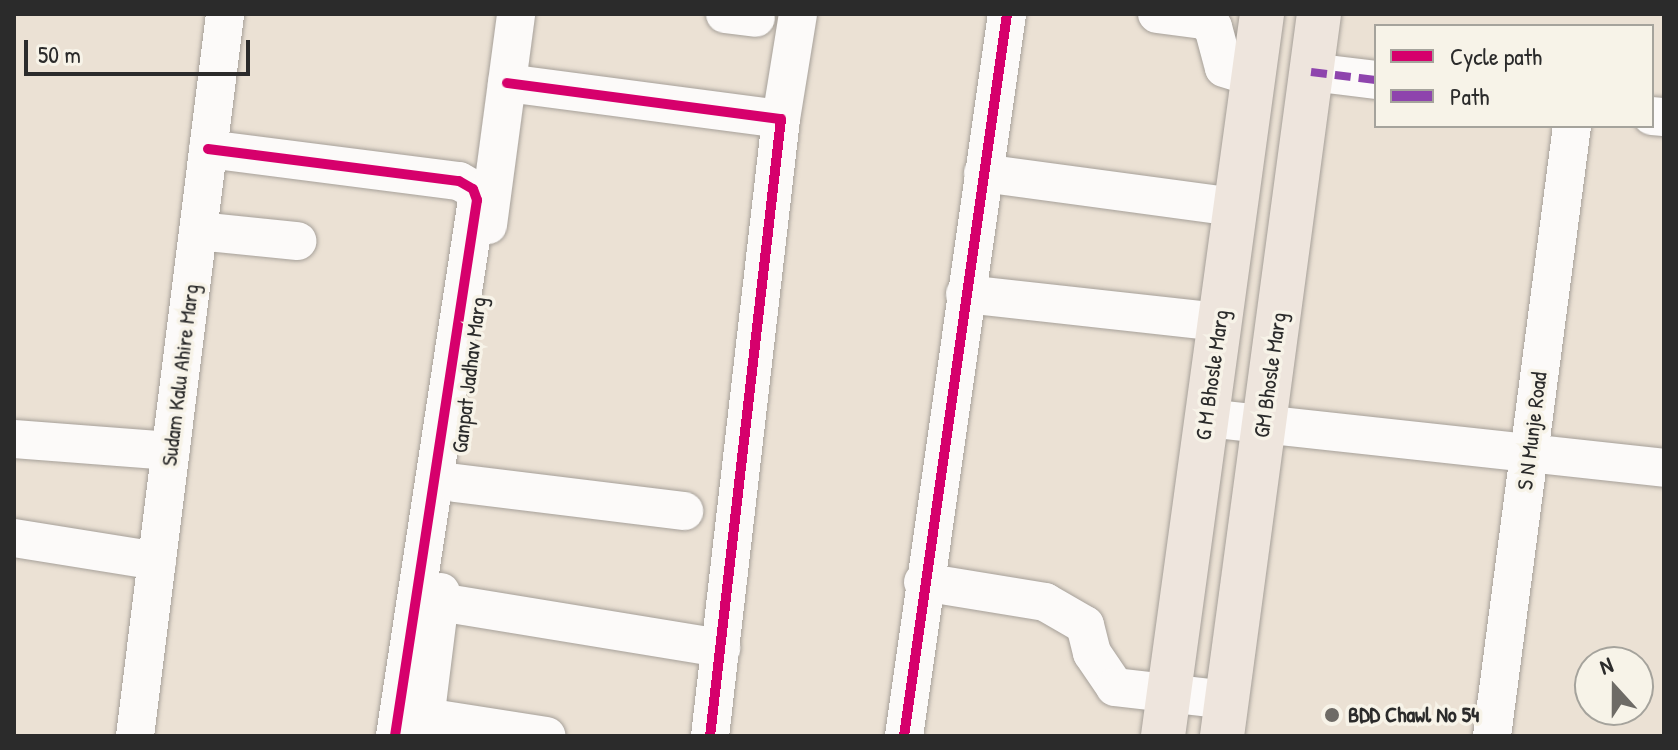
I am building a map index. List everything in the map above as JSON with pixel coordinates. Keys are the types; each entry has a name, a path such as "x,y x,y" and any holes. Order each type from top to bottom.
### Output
{"main road":[{"name":"G M Bhosle Marg","path":"1163,736 1262,14"},
{"name":"GM Bhosle Marg","path":"1225,718 1319,14"}],"street":[{"name":"Sudam Kalu Ahire Marg","path":"135,736 225,14"},
{"name":"Ganpat Jadhav Marg","path":"414,730 440,602 516,14"},
{"path":"710,736 781,119 798,14"},
{"path":"904,736 923,582 1007,14"},
{"path":"1157,14 1203,20 1213,27 1224,68 1253,77"},
{"path":"1311,72 1374,80"},
{"path":"507,83 781,119"},
{"name":"S N Munje Road","path":"1492,736 1572,128"},
{"path":"208,149 459,181 473,189 477,200 414,730 547,736"},
{"path":"983,173 1235,207"},
{"path":"198,231 297,241"},
{"path":"965,294 1219,322"},
{"path":"1206,418 1664,468"},
{"path":"14,439 171,451"},
{"path":"455,483 684,511"},
{"path":"14,538 157,561"},
{"path":"923,582 1045,602 1085,625 1092,653 1115,687 1169,692 1225,718"},
{"path":"440,602 721,648"}],"marked path":[{"path":"1311,72 1374,80"}],"cycle path":[{"path":"904,736 1007,14"},
{"path":"507,83 781,119 710,736"},
{"path":"208,149 459,181 473,189 477,200 395,736"}],"place":[{"name":"BDD Chawl No 54","path":"1332,715"}]}
